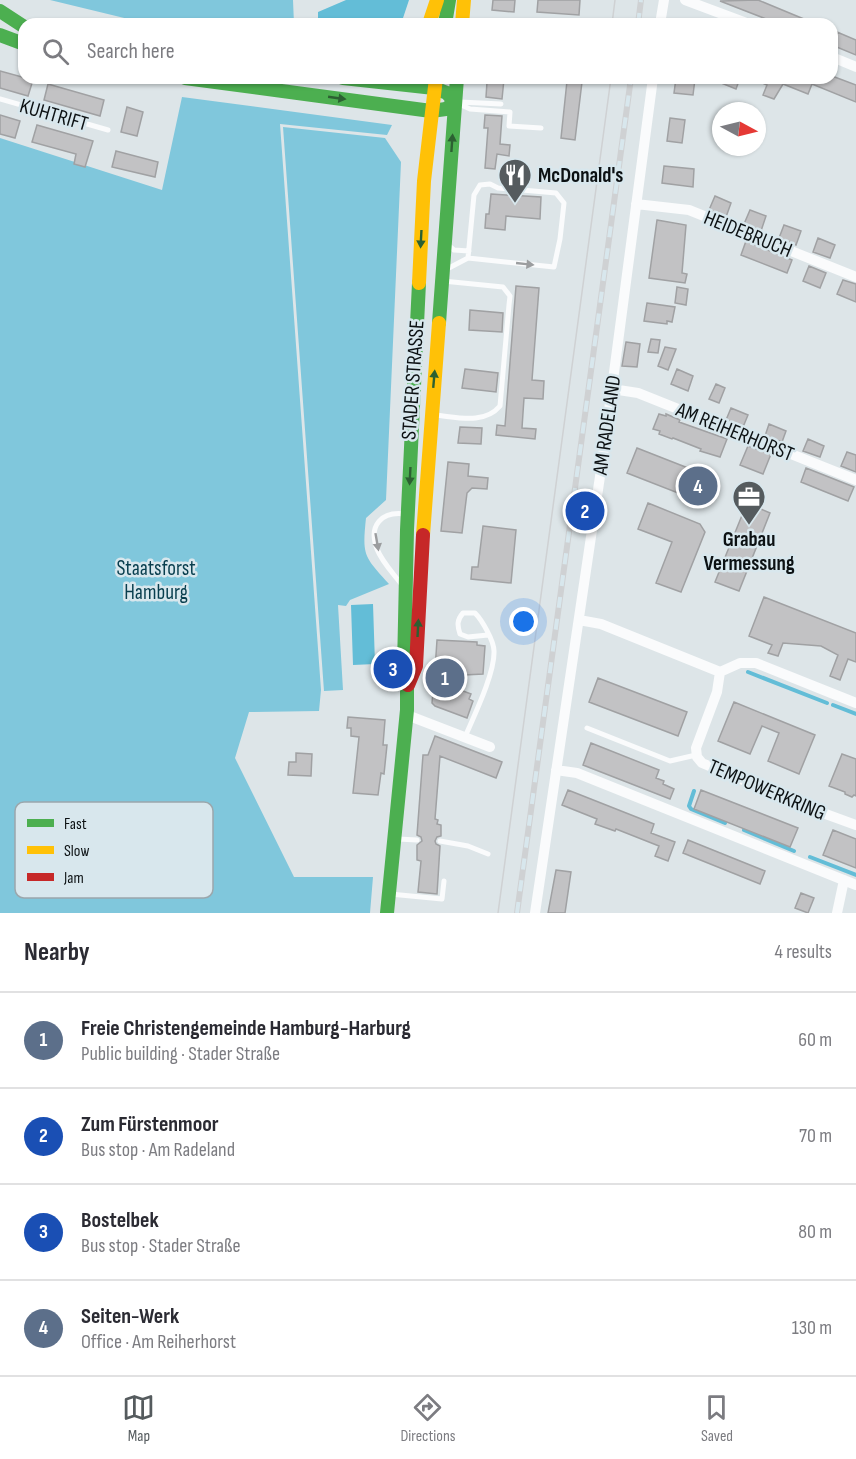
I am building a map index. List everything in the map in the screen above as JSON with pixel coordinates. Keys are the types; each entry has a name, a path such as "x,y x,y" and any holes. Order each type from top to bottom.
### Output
{"main road":[{"path":"431,18 437,0"},
{"path":"446,18 449,0"},
{"path":"462,18 464,0"},
{"path":"0,11 18,22"},
{"path":"0,17 18,24"},
{"path":"0,35 18,42"},
{"path":"230,84 431,111 446,109 455,102 436,84"},
{"name":"STADER STRASSE","path":"387,913 407,715 408,685 404,667 404,588 423,203 435,84"},
{"name":"STADER STRASSE","path":"408,685 416,666 431,414 456,84"}],"street":[{"path":"661,18 664,0"},
{"path":"685,0 733,18"},
{"path":"838,60 856,67"},
{"name":"AM RADELAND","path":"535,913 612,389 652,84"},
{"name":"HEIDEBRUCH","path":"636,204 689,210 856,277"},
{"name":"AM REIHERHORST","path":"612,389 638,393 856,480"},
{"path":"579,620 601,624 720,672 740,663 752,662 856,703"},
{"name":"TEMPOWERKRING","path":"720,672 717,692 696,748 696,755 702,763 812,810 856,825"},
{"path":"407,715 490,747"},
{"path":"556,770 577,773 856,885"},
{"path":"837,913 844,880"}],"lane":[{"name":"KUHTRIFT","path":"0,99 108,130"},
{"path":"455,102 501,104"},
{"path":"455,102 470,109 510,112 509,126 541,128"},
{"path":"445,241 454,250 468,255 554,267 564,202 556,194 498,188 490,184 480,185 474,195 468,255"},
{"path":"442,277 452,265 468,255"},
{"path":"431,414 479,419 491,415 500,406 510,296 503,287 442,277"},
{"path":"404,588 377,549 376,525 384,515 394,512 424,516"},
{"path":"465,737 489,676 495,650 481,619 475,614 463,614 459,618 457,626 460,634 468,637 488,635"},
{"path":"587,728 670,761 696,755"},
{"path":"396,839 417,840"},
{"path":"440,841 468,846 488,854"},
{"path":"388,894 442,899 444,881"}],"green space":[{"path":"50,0 293,0 294,18 124,18"},
{"name":"Staatsforst Hamburg","path":"182,97 392,125 387,135 280,124 321,690 319,711 249,712 235,758 294,877 373,877 370,913 0,913 0,138 162,190"},
{"path":"283,127 385,138 401,162 386,500 366,518 364,540 370,561 389,584 350,600 346,606 338,605 343,690 324,691"}],"shaded area":[{"path":"346,0 409,0 403,18 318,18 318,12"},
{"path":"373,604 375,664 353,665 351,605"}],"building":[{"path":"493,0 515,0 514,12 492,10"},
{"path":"538,0 580,0 579,15 537,12"},
{"path":"758,0 802,18 764,18 720,1"},
{"path":"838,32 856,40 856,55 838,48"},
{"path":"0,71 18,76 18,84 32,84 28,96 0,88"},
{"path":"838,78 856,85 856,102 812,84 838,84"},
{"path":"48,84 104,100 100,116 44,100"},
{"path":"487,84 504,84 502,99 486,97"},
{"path":"567,84 582,84 575,140 561,138"},
{"path":"675,84 694,84 693,95 674,93"},
{"path":"724,84 738,84 736,89"},
{"path":"765,84 783,84 774,99 763,95 767,85"},
{"path":"783,84 812,84 808,94"},
{"path":"127,107 143,112 137,136 121,132"},
{"path":"0,115 20,121 15,138 0,134"},
{"path":"485,115 502,116 500,144 510,145 509,156 497,154 495,169 485,168 488,128 484,128"},
{"path":"670,118 685,120 682,143 667,141"},
{"path":"37,125 93,141 85,167 74,164 76,154 32,142"},
{"path":"116,151 158,162 155,177 112,167"},
{"path":"664,166 694,169 693,187 662,183"},
{"name":"McDonald's","path":"491,194 541,197 540,219 506,216 505,230 485,228"},
{"path":"715,196 731,203 726,217 709,210"},
{"path":"750,210 766,216 761,231 744,224"},
{"path":"657,220 686,225 682,273 687,274 685,283 649,278"},
{"path":"784,225 801,231 796,245 779,238"},
{"path":"818,238 835,245 830,258 813,252"},
{"path":"746,241 792,260 787,273 741,255"},
{"path":"809,266 826,273 820,288 803,281"},
{"path":"843,280 856,284 856,302 837,294"},
{"path":"516,286 539,288 532,380 544,381 543,399 524,398 522,428 536,429 535,439 496,435 497,425 505,426"},
{"path":"677,287 688,289 686,305 675,303"},
{"path":"647,303 675,307 672,322 667,321 667,324 644,321"},
{"path":"470,310 503,313 502,332 469,330"},
{"path":"651,339 660,340 658,353 648,352"},
{"path":"626,342 640,344 637,367 622,366"},
{"path":"665,347 676,349 668,370 658,366"},
{"path":"465,369 498,373 496,392 462,388"},
{"path":"677,369 693,376 688,391 671,384"},
{"path":"716,384 725,388 719,403 709,399"},
{"path":"731,408 748,415 743,427 726,420"},
{"path":"659,414 666,416 666,414 680,420 679,422 727,439 720,457 659,434 660,431 653,429"},
{"path":"769,424 786,431 782,442 765,436"},
{"path":"460,427 482,428 481,444 458,443"},
{"path":"808,439 824,446 820,457 803,451"},
{"path":"748,446 771,454 763,474 740,465"},
{"path":"637,448 716,479 709,497 701,502 627,473"},
{"path":"847,452 856,455 856,472 841,466"},
{"path":"448,462 469,464 468,476 488,478 487,489 472,488 467,493 462,533 441,531"},
{"path":"806,468 854,487 848,501 801,482"},
{"path":"648,503 700,524 705,532 681,592 656,583 672,542 638,529"},
{"path":"747,503 770,513 739,591 715,582"},
{"path":"483,526 516,530 511,583 471,579 472,567 478,567"},
{"path":"764,597 856,633 856,662 848,659 840,680 830,676 838,655 821,646 783,643 778,656 768,653 772,645 749,636"},
{"path":"437,640 477,642 477,645 485,646 483,674 464,675 463,691 471,694 469,699 473,701 467,718 432,703 434,681 426,681 427,669 435,670"},
{"path":"598,678 687,712 678,736 589,702"},
{"path":"734,702 815,735 799,774 768,761 779,733 762,726 750,754 718,741"},
{"path":"348,717 385,720 383,745 387,745 384,774 381,773 378,795 353,793 359,737 351,736 351,728 347,728"},
{"path":"435,736 502,762 496,778 440,756 435,819 438,820 437,824 441,825 441,836 435,841 440,846 437,894 418,892 421,861 417,860 417,845 422,841 417,835 423,755 428,755"},
{"path":"591,743 659,770 656,778 674,789 670,799 583,765"},
{"path":"296,753 312,754 311,776 288,775 289,762 296,762"},
{"path":"842,754 856,759 856,796 852,797 829,786"},
{"path":"568,790 654,824 651,833 675,842 668,861 655,856 659,846 616,829 615,831 595,824 597,819 562,805"},
{"path":"701,790 798,828 790,847 694,809"},
{"path":"833,830 856,839 856,868 823,855"},
{"path":"688,840 765,871 760,884 683,853"},
{"path":"556,870 571,872 565,913 548,913"},
{"path":"801,893 814,898 808,913 795,908"}],"waterway":[{"path":"748,672 827,703"},
{"path":"833,705 856,714"},
{"path":"694,791 689,806 691,809 725,823"},
{"path":"744,830 794,851"},
{"path":"810,857 856,875"}],"tram line":[{"path":"613,18 615,0"},
{"path":"498,913 610,84"}],"railway":[{"path":"639,18 641,0"},
{"path":"517,913 630,84"}],"traffic: fast":[{"path":"446,18 449,0"},
{"path":"0,11 18,23"},
{"path":"0,35 18,42"},
{"path":"230,84 431,111 446,109 455,102 447,93 434,88 398,84"},
{"path":"439,323 457,84"},
{"path":"387,913 407,710 404,667 407,530 419,283"}],"traffic: slow":[{"path":"431,18 437,0"},
{"path":"462,18 464,0"},
{"path":"419,283 424,181 435,84"},
{"path":"423,535 439,323"}],"traffic: jam":[{"path":"408,685 416,666 423,535"}],"place":[{"name":"McDonald's","path":"515,204"},
{"name":"Seiten-Werk","path":"698,486"},
{"name":"Zum Fürstenmoor","path":"585,511"},
{"name":"Grabau Vermessung","path":"749,526"},
{"name":"Bostelbek","path":"393,669"},
{"name":"Freie Christengemeinde Hamburg-Harburg","path":"445,678"}]}
